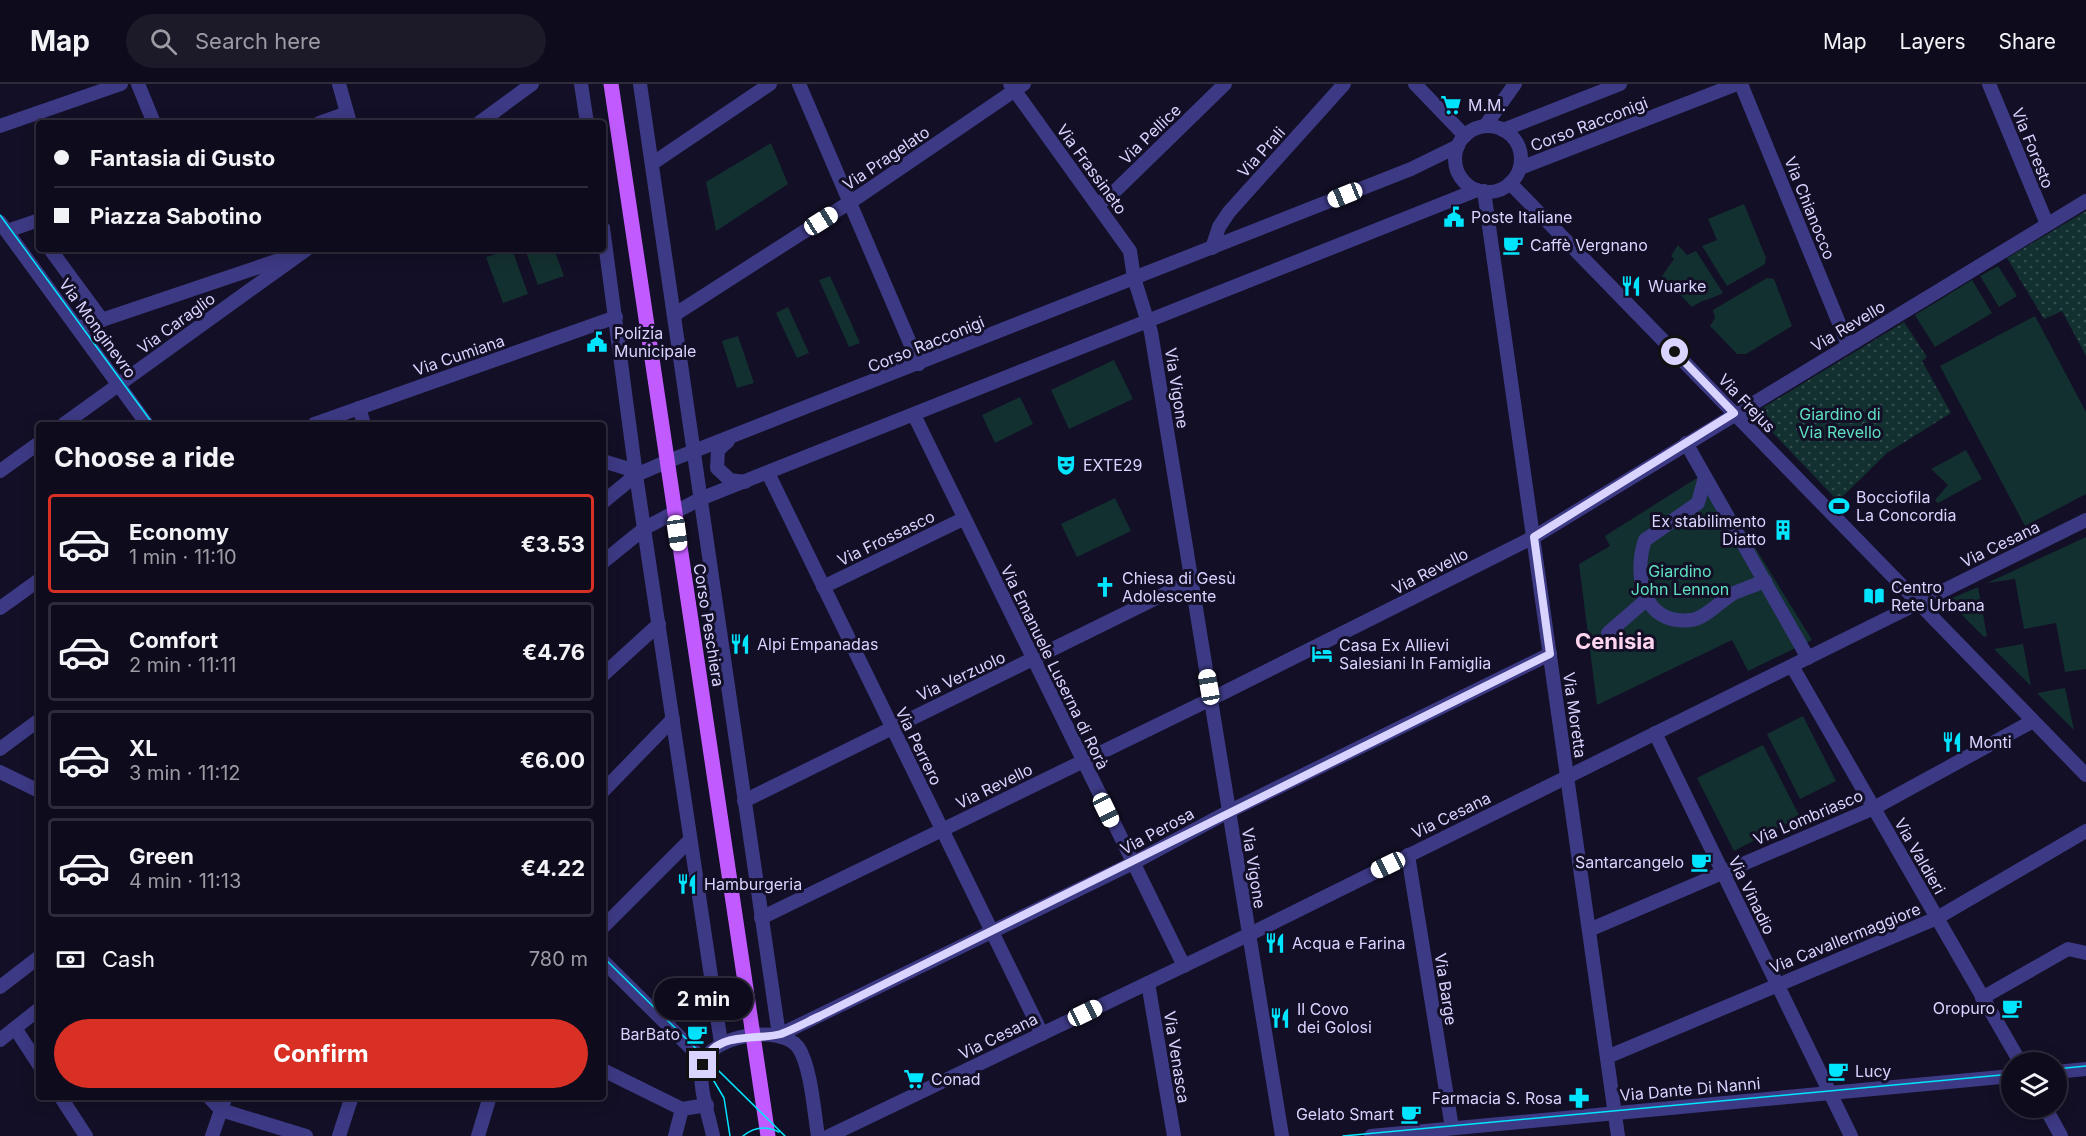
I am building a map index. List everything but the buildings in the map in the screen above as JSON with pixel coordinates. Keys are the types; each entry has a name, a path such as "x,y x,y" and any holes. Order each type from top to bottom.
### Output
{"main road":[{"name":"Corso Peschiera","path":"611,84 768,1136"}],"street":[{"path":"0,126 121,84"},
{"path":"138,84 153,120"},
{"path":"339,84 349,118"},
{"path":"581,84 587,120"},
{"name":"Corso Peschiera","path":"640,84 779,1035"},
{"path":"653,163 770,84"},
{"path":"799,84 919,364"},
{"name":"Via Pellice","path":"1097,205 1110,196 1225,84"},
{"name":"Via Prali","path":"1212,248 1219,227 1229,212 1344,84"},
{"path":"1415,84 1462,141"},
{"path":"1481,191 1460,174 1456,165 1462,141 1485,126 1515,84"},
{"name":"Corso Racconigi","path":"1503,129 1620,84"},
{"name":"Corso Racconigi","path":"1520,168 1739,84"},
{"name":"Via Chianocco","path":"1739,84 1848,345"},
{"name":"Via Foresto","path":"1989,84 2047,224"},
{"path":"483,120 526,86"},
{"name":"Via Pragelato","path":"674,315 850,202 1016,87"},
{"name":"Via Frassineto","path":"1016,87 1130,251 1134,278"},
{"path":"606,560 645,528 700,499 1481,191 1494,191 1510,183 1520,168 1518,146 1503,129 1485,126"},
{"name":"Corso Racconigi","path":"606,500 636,476 666,462 730,440 1411,169 1462,141"},
{"name":"Via Frejus","path":"1510,183 2086,775"},
{"name":"Via Moretta","path":"1481,191 1534,537 1618,1136"},
{"name":"Via Revello","path":"761,918 1211,699 1534,537 1734,413 2086,201"},
{"path":"3,226 36,226"},
{"name":"Via Monginevro","path":"3,226 146,422"},
{"path":"606,249 636,476 721,1043"},
{"name":"Via Monginevro","path":"52,252 102,320"},
{"path":"78,328 300,252"},
{"name":"Via Caraglio","path":"67,422 303,252"},
{"path":"1134,278 1149,320"},
{"name":"Via Cumiana","path":"320,422 616,317"},
{"name":"Via Vigone","path":"1149,320 1282,1136"},
{"path":"359,408 363,422"},
{"name":"Via Emanuele Luserna di Rorà","path":"914,415 1184,966"},
{"path":"730,440 718,450 717,468 730,480 744,482"},
{"path":"1686,443 1808,658"},
{"path":"0,471 36,445"},
{"path":"606,462 629,469 636,476"},
{"name":"Via Perrero","path":"768,473 1042,1034"},
{"path":"1705,477 1698,503 1645,540 1640,554 1640,570 1646,600 1654,611 1669,618 1692,621 1734,594 1765,581"},
{"name":"Via Frossasco","path":"823,587 963,519"},
{"name":"Via Cesana","path":"829,1136 1248,935 2086,520"},
{"name":"Via Verzuolo","path":"744,801 1191,581"},
{"path":"0,608 36,582"},
{"path":"1608,633 1646,600"},
{"path":"606,672 659,624"},
{"name":"Via Perosa","path":"779,1035 1133,863 1228,812 1550,654"},
{"name":"Via Valdieri","path":"1792,666 2014,1052"},
{"path":"606,788 673,719"},
{"name":"Via Lombriasco","path":"1589,930 1874,808 2033,721"},
{"path":"0,748 36,722"},
{"name":"Via Vinadio","path":"1655,733 1851,1136"},
{"path":"0,772 36,790"},
{"name":"Via Cavallermaggiore","path":"1606,1057 1776,983 1937,918 2086,831"},
{"path":"606,924 690,840"},
{"name":"Via Barge","path":"1408,855 1452,1128"},
{"path":"1982,998 2067,949 2086,953"},
{"path":"0,987 36,959"},
{"path":"606,964 704,1061"},
{"name":"Via Venasca","path":"1148,983 1174,1136"},
{"path":"0,1040 36,1011"},
{"path":"15,1028 36,1060"},
{"path":"713,1136 702,1071 704,1061 721,1043 753,1036 779,1035 792,1041 804,1060 818,1136"},
{"path":"2067,1071 2086,1069"},
{"path":"606,1071 682,1109 707,1105"},
{"name":"Via Dante Di Nanni","path":"1371,1136 2001,1077"},
{"path":"63,1100 86,1136"},
{"path":"339,1136 351,1100"},
{"path":"478,1136 489,1100"},
{"path":"212,1136 223,1103 306,1136"},
{"path":"675,1136 682,1109"},
{"path":"2050,1118 2057,1135"}],"green space":[{"path":"771,143 788,184 716,231 706,182"},
{"path":"1744,204 1766,258 1765,264 1727,286 1702,246 1717,240 1708,219"},
{"path":"2086,211 2086,356 2062,311 2044,319 2007,258"},
{"path":"1678,245 1687,255 1696,251 1723,293 1692,307 1662,276 1674,259 1671,256"},
{"path":"502,252 513,252 528,294 503,303 486,257"},
{"path":"526,252 555,252 564,276 538,285"},
{"path":"1998,266 2017,296 1999,307 1980,276"},
{"path":"830,276 860,343 849,347 819,280"},
{"path":"1767,278 1774,279 1792,326 1746,354 1737,354 1710,326 1715,318 1713,310"},
{"path":"1972,280 1992,313 1935,347 1915,315"},
{"path":"788,307 809,353 797,358 776,313"},
{"path":"2035,316 2086,412 2086,494 2025,526 1940,366"},
{"name":"Giardino di Via Revello","path":"1904,322 1927,357 1922,361 1951,413 1887,453 1838,501 1754,413"},
{"path":"738,336 754,383 737,388 722,341"},
{"path":"1114,360 1133,399 1069,429 1051,390"},
{"path":"1020,397 1033,424 995,443 982,415"},
{"path":"1966,450 1982,479 1938,503 1935,500 1948,485 1931,469"},
{"name":"Giardino John Lennon","path":"1708,471 1812,640 1748,671 1732,640 1597,705 1579,564 1610,546 1605,536"},
{"path":"1115,498 1131,531 1077,557 1061,524"},
{"path":"2086,537 2086,669 2065,672 2056,623 2024,629 2015,579 1987,583"},
{"path":"1978,587 1987,636 1984,637 1949,602 1950,599"},
{"path":"2023,644 2031,686 1994,649"},
{"path":"2065,688 2074,730 2037,693"},
{"path":"1803,716 1836,781 1800,799 1767,734"},
{"path":"1763,745 1800,817 1734,851 1697,778"}],"tram line":[{"path":"0,215 152,422"},
{"path":"606,960 785,1136"},
{"path":"705,1066 724,1098 730,1136"},
{"path":"2067,1068 2086,1066"},
{"path":"1343,1136 2001,1075"},
{"path":"743,1136 761,1128 779,1132"}],"place":[{"name":"M.M.","path":"1451,105"},
{"name":"Poste Italiane","path":"1454,217"},
{"name":"Caffè Vergnano","path":"1513,245"},
{"name":"Wuarke","path":"1631,286"},
{"name":"Polizia Municipale","path":"597,342"},
{"name":"EXTE29","path":"1066,465"},
{"name":"Bocciofila La Concordia","path":"1839,506"},
{"name":"Ex stabilimento Diatto","path":"1783,530"},
{"name":"Chiesa di Gesù Adolescente","path":"1105,587"},
{"name":"Centro Rete Urbana","path":"1874,596"},
{"name":"Alpi Empanadas","path":"740,644"},
{"name":"Casa Ex Allievi Salesiani In Famiglia","path":"1322,654"},
{"name":"Monti","path":"1952,742"},
{"name":"Santarcangelo","path":"1701,862"},
{"name":"Hamburgeria","path":"687,884"},
{"name":"Acqua e Farina","path":"1275,943"},
{"name":"Oropuro","path":"2012,1008"},
{"name":"Il Covo dei Golosi","path":"1280,1018"},
{"name":"BarBato","path":"697,1034"},
{"name":"Lucy","path":"1838,1071"},
{"name":"Conad","path":"914,1079"},
{"name":"Farmacia S. Rosa","path":"1579,1098"},
{"name":"Gelato Smart","path":"1411,1114"}],"district":[{"name":"Cenisia","path":"1615,641"}],"route":[{"path":"703,1065 711,1052 721,1043 753,1036 779,1035 820,1016 1133,863 1228,812 1550,654 1534,537 1734,413 1675,352"}]}
